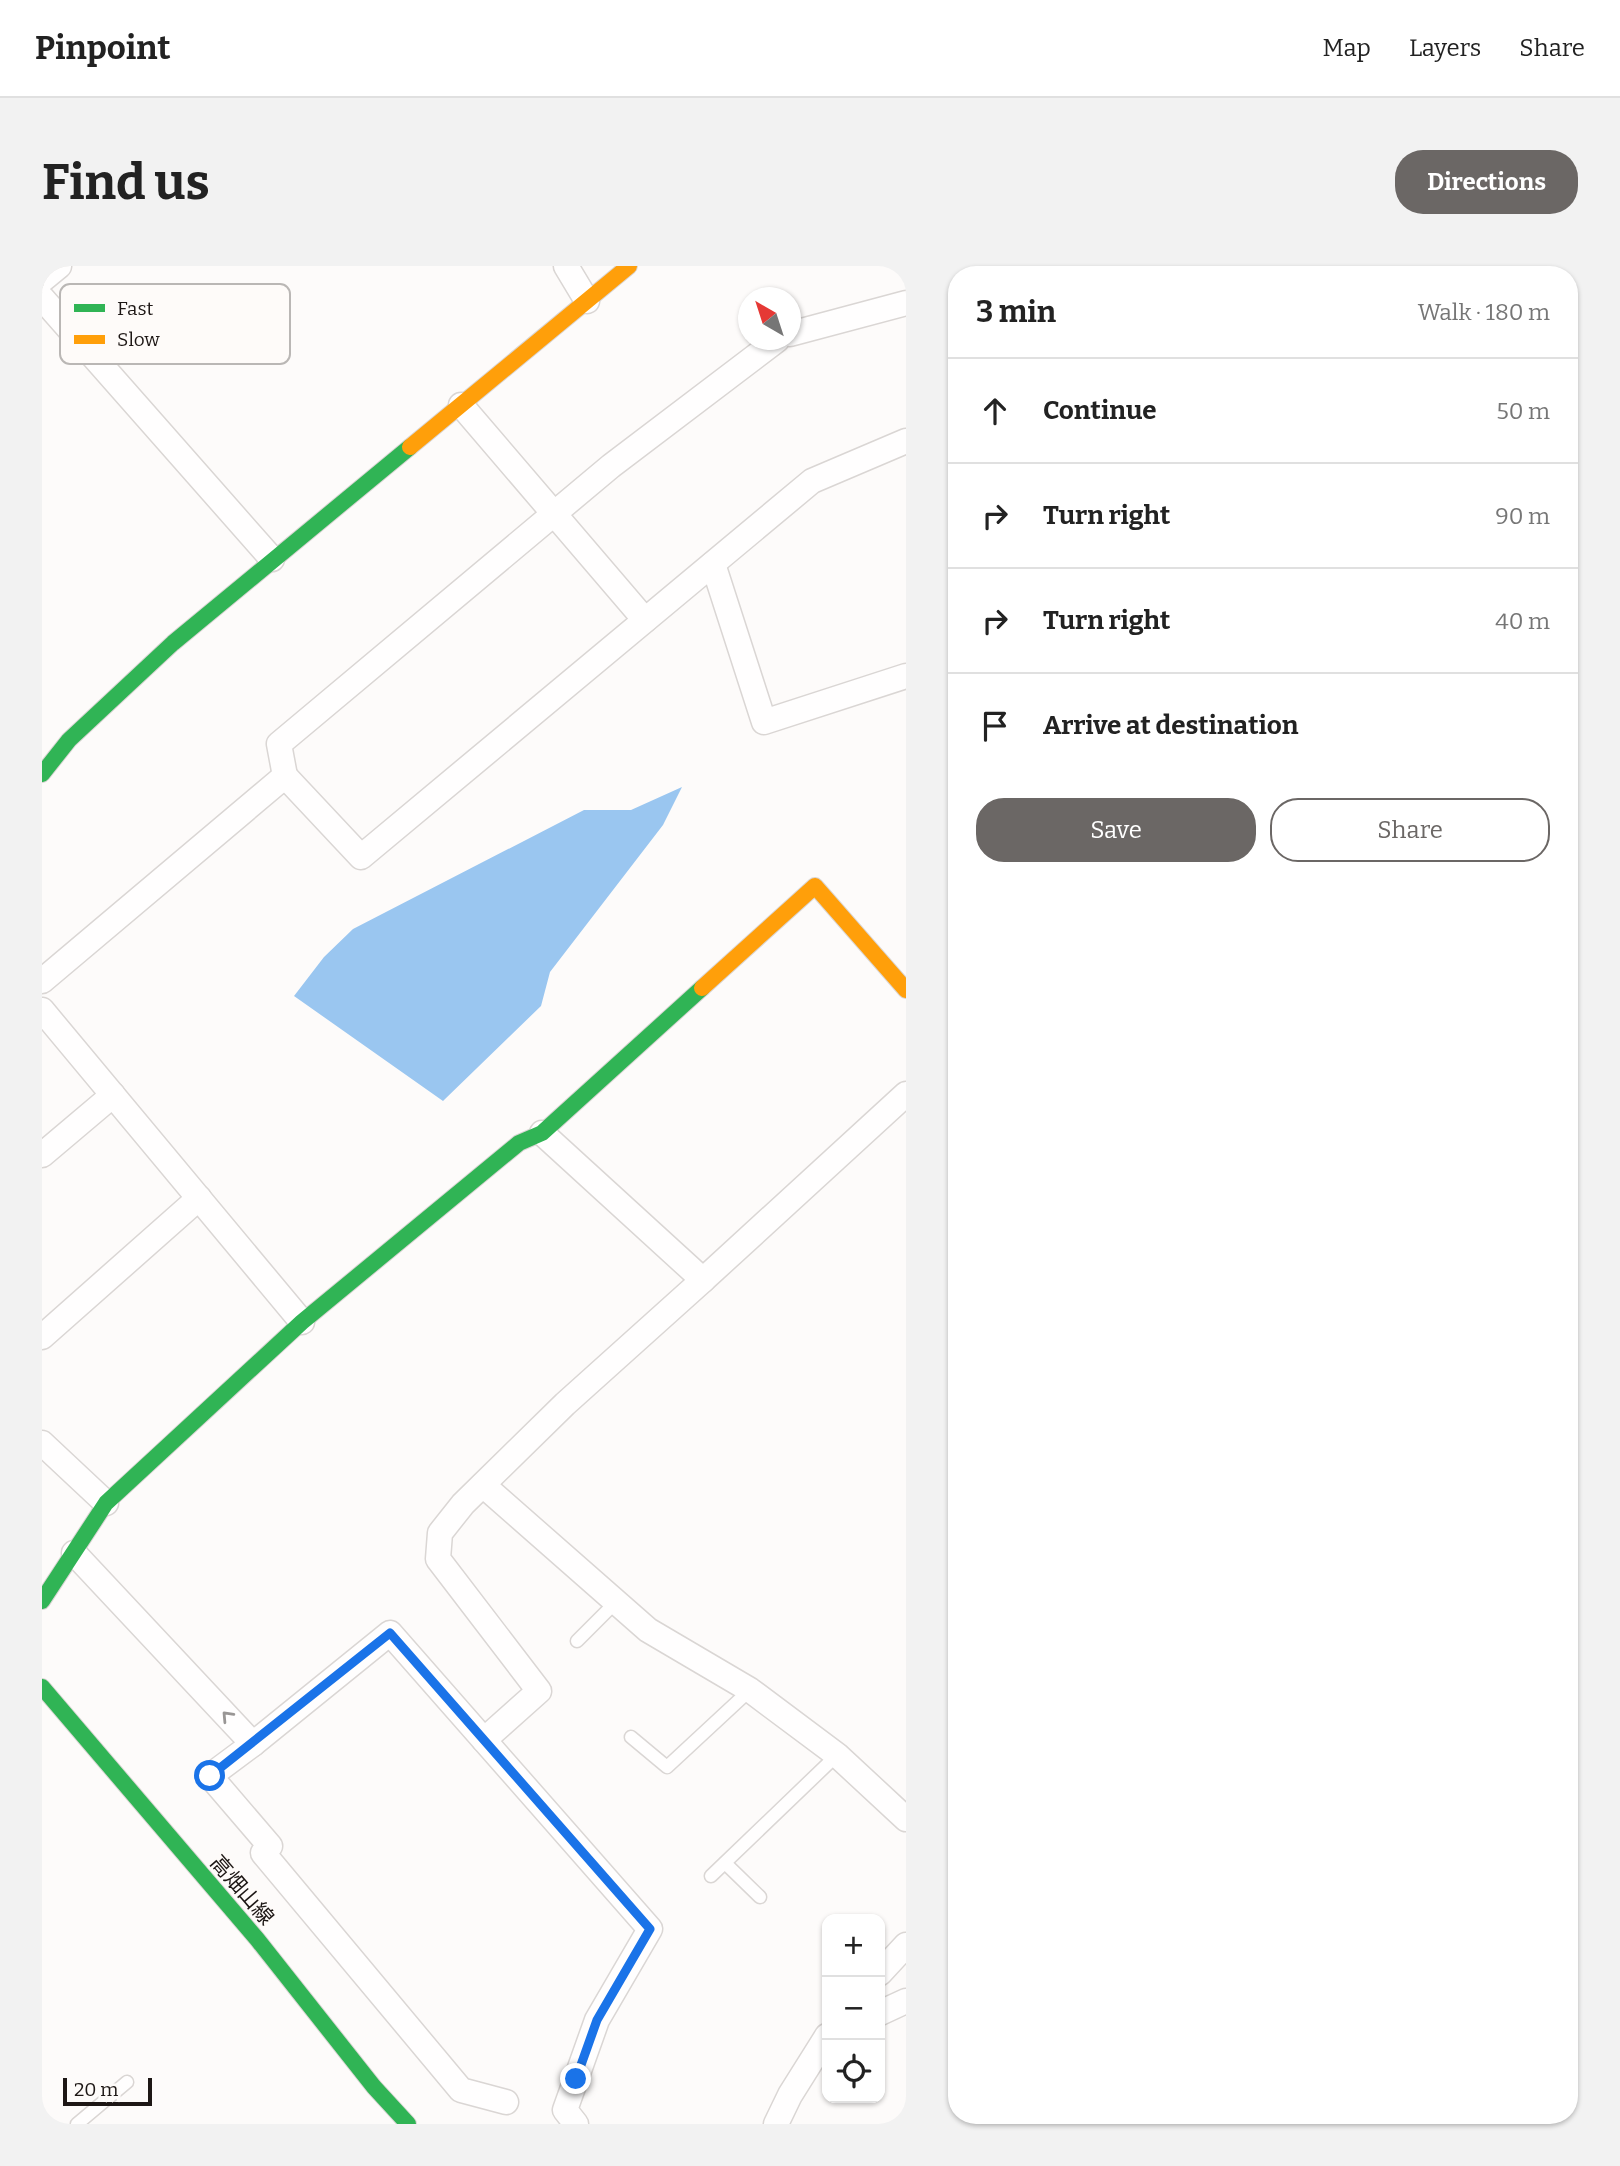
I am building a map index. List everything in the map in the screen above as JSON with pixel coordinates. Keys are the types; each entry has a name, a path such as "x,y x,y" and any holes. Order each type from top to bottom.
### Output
{"street":[{"path":"42,280 59,266"},
{"path":"566,266 587,301"},
{"path":"42,774 69,740 173,643 629,266"},
{"path":"42,298 60,318"},
{"path":"801,331 906,303"},
{"path":"765,350 611,467 279,744 285,776 361,857 812,481 906,442"},
{"path":"100,364 272,559"},
{"path":"461,405 645,620"},
{"path":"713,564 764,722 906,676"},
{"path":"42,981 285,776"},
{"path":"42,1601 106,1503 302,1322 519,1143 542,1133 815,886 906,990"},
{"path":"42,1010 302,1322"},
{"path":"484,1740 539,1691 438,1559 440,1533 483,1485 565,1404 906,1094"},
{"path":"42,1155 113,1095"},
{"path":"542,1133 703,1280"},
{"path":"42,1337 199,1198"},
{"path":"42,1443 106,1503"},
{"path":"483,1485 648,1630 750,1690 837,1755 906,1819"},
{"path":"74,1553 253,1744"},
{"path":"506,2102 461,2090 264,1853 270,1846 210,1776 390,1633 650,1929 597,2020 565,2110 576,2124"},
{"name":"高畑山線","path":"42,1687 257,1939 374,2087 408,2124"},
{"path":"885,1968 906,1945"},
{"path":"885,2011 906,2001"},
{"path":"776,2124 790,2095 824,2040"}],"lane":[{"path":"577,1641 615,1602"},
{"path":"631,1737 667,1768 750,1690"},
{"path":"711,1876 837,1755"},
{"path":"725,1863 760,1897"},
{"path":"77,2124 127,2082"}],"water":[{"path":"682,787 663,825 550,972 541,1006 443,1101 294,996 324,957 353,929 584,810 631,810"}],"traffic: fast":[{"path":"42,774 69,740 173,643 410,447"},
{"path":"42,1601 106,1503 302,1322 519,1143 542,1133 702,988"},
{"path":"42,1687 257,1939 374,2087 408,2124"}],"traffic: slow":[{"path":"410,447 629,266"},
{"path":"702,988 815,886 906,990"}],"route":[{"path":"210,1776 390,1633 650,1929 597,2020 576,2079"}]}
